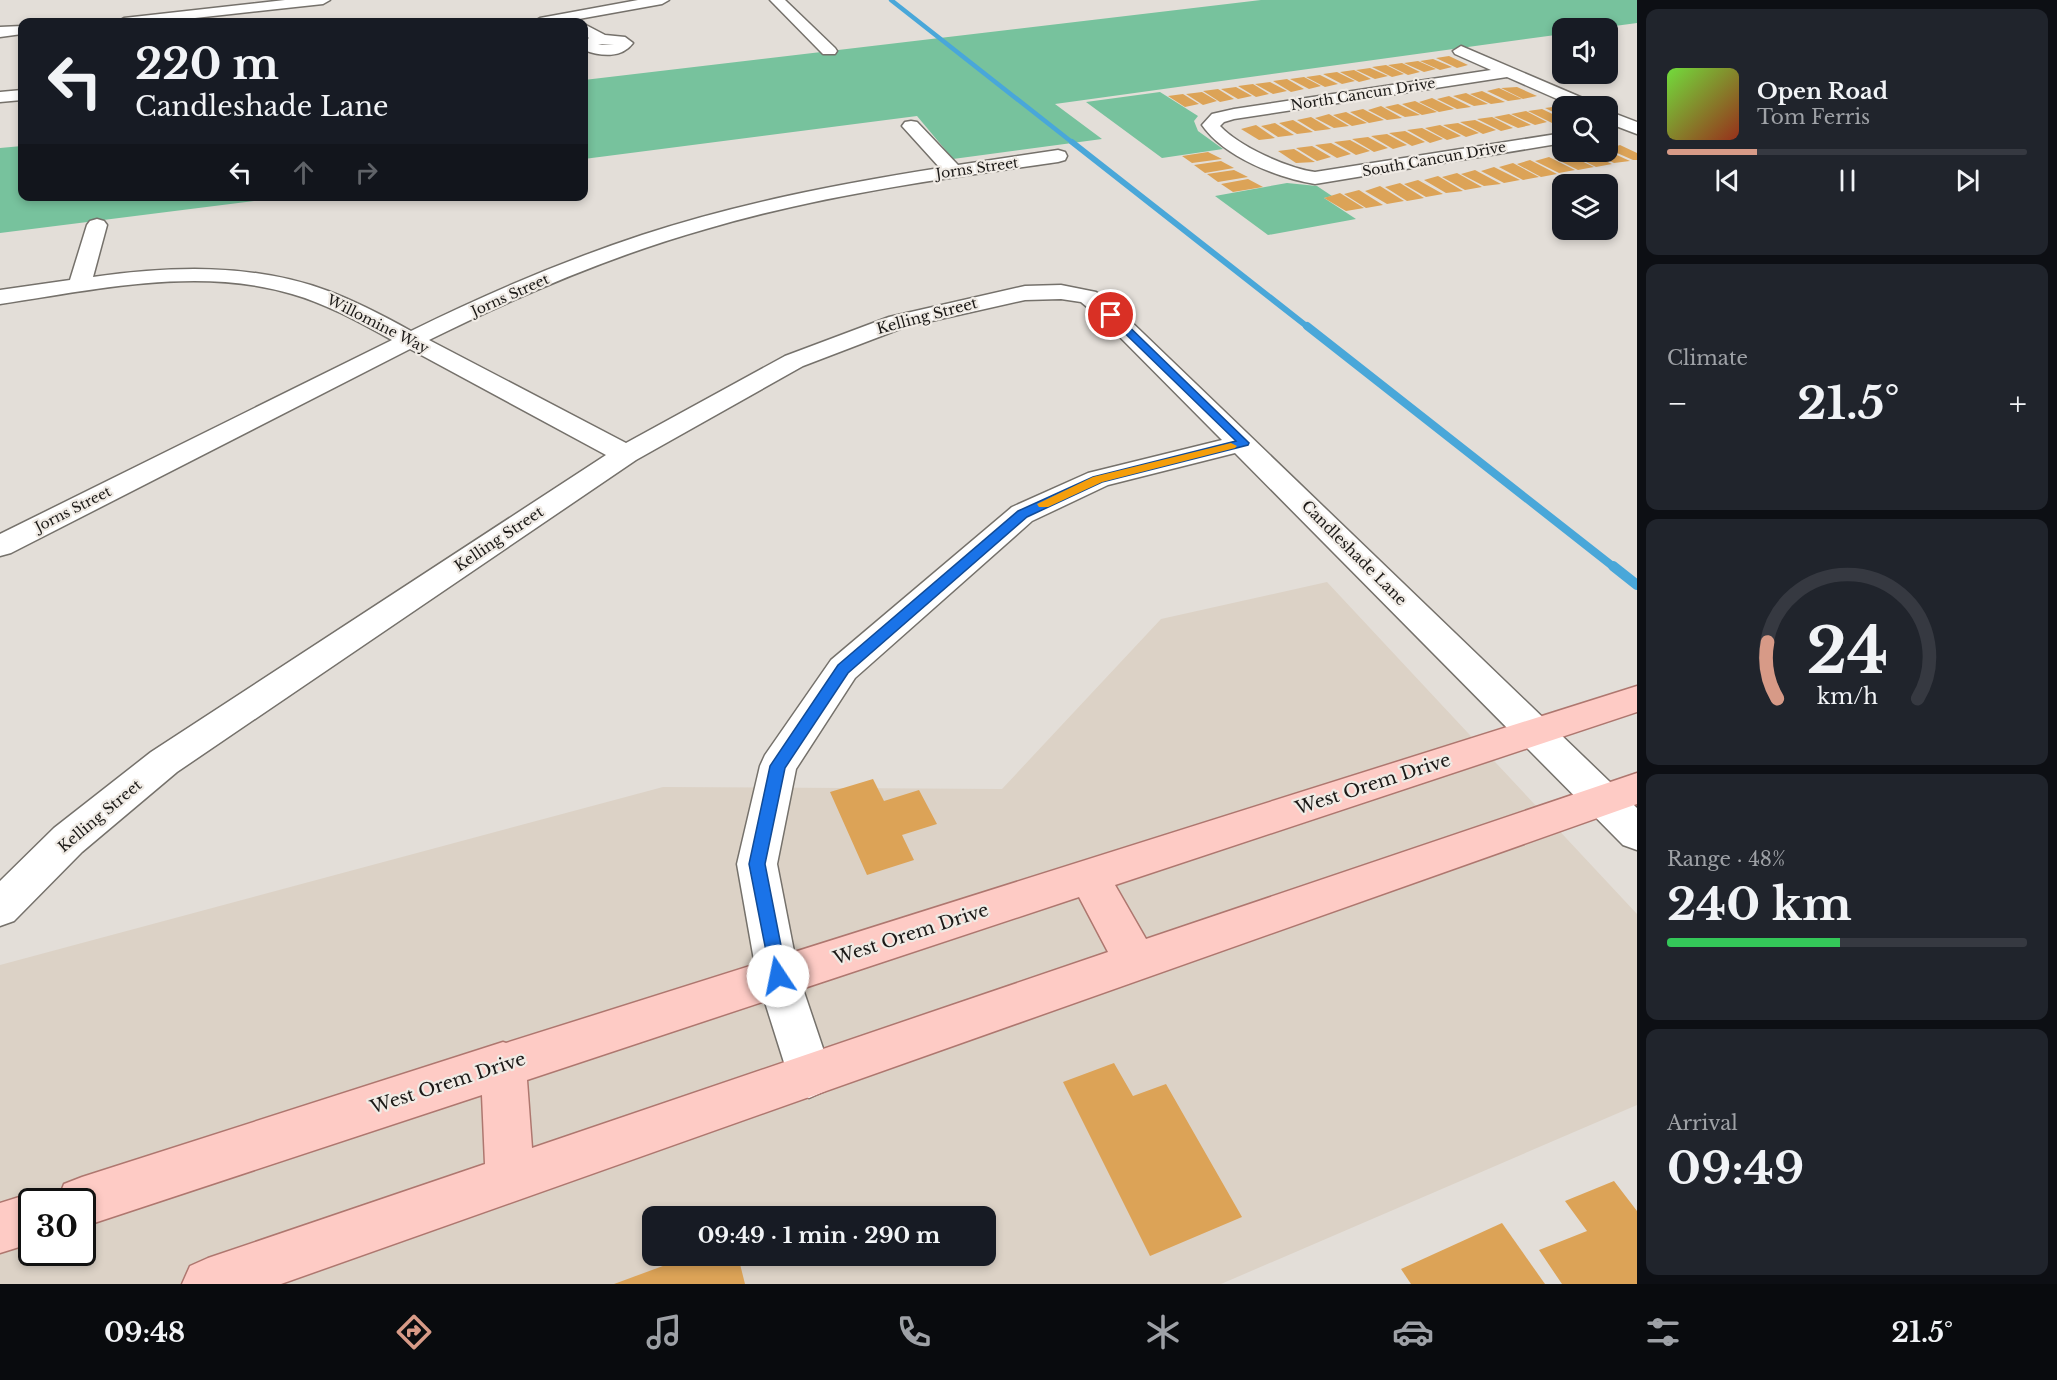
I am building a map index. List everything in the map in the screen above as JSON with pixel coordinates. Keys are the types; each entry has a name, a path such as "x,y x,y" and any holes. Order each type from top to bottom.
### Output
{"main road":[{"name":"West Orem Drive","path":"96,1197 1637,699"},
{"path":"208,1284 1620,794"},
{"path":"1089,876 1137,962"},
{"path":"503,1065 510,1179"},
{"path":"0,1228 18,1222"}],"street":[{"path":"156,18 161,0"},
{"path":"179,18 323,0"},
{"path":"579,18 662,0"},
{"path":"777,0 829,51"},
{"path":"0,32 18,30"},
{"path":"588,31 601,39"},
{"path":"1461,51 1563,96"},
{"name":"North Cancun Drive","path":"1218,118 1509,72"},
{"path":"0,97 18,95"},
{"name":"South Cancun Drive","path":"1218,118 1211,125 1216,132 1270,167 1304,177 1333,177 1552,140"},
{"path":"1618,121 1634,128"},
{"path":"911,126 953,171"},
{"path":"1618,129 1634,128"},
{"name":"Jorns Street","path":"0,546 410,340 564,271 649,239 760,207 849,188 1058,156"},
{"path":"79,286 97,225"},
{"name":"Willomine Way","path":"0,297 153,278 209,276 279,283 334,301 626,454"},
{"name":"Candleshade Lane","path":"1061,292 1088,297 1111,315 1244,443 1535,732 1620,794 1637,833"},
{"name":"Kelling Street","path":"0,908 68,840 164,762 626,454 794,361 897,322 1025,293 1061,292"},
{"path":"809,1075 778,976 757,864 778,766 843,669 1022,514 1098,479 1244,443"}],"shaded area":[{"path":"1327,582 1637,914 1637,1105 1221,1284 0,1284 0,965 663,787 1002,789 1161,619"}],"green space":[{"path":"1261,0 1637,0 1637,23 1618,26 1618,18 1552,18 1552,36 1055,104 1102,139 953,159 917,116 588,158 588,80"},
{"path":"1160,92 1198,116 1194,121 1198,131 1223,149 1162,158 1086,102"},
{"path":"18,146 18,201 253,201 0,233 0,148"},
{"path":"1287,183 1317,186 1332,196 1324,198 1356,219 1268,235 1215,196"}],"building":[{"path":"1449,56 1468,65 1457,68 1436,58"},
{"path":"1433,59 1452,67 1440,70 1420,61"},
{"path":"1418,61 1436,69 1424,72 1404,63"},
{"path":"1402,63 1420,72 1408,75 1388,65"},
{"path":"1386,65 1404,74 1392,77 1372,67"},
{"path":"1370,68 1388,76 1375,79 1356,70"},
{"path":"1354,70 1371,79 1359,82 1340,72"},
{"path":"1337,72 1355,81 1342,84 1323,74"},
{"path":"1320,75 1338,84 1325,87 1306,77"},
{"path":"1304,77 1321,86 1309,89 1290,79"},
{"path":"1287,79 1304,89 1291,92 1273,81"},
{"path":"1270,82 1287,91 1273,94 1255,84"},
{"path":"1253,84 1269,94 1256,97 1238,86"},
{"path":"1236,87 1252,96 1238,99 1221,89"},
{"path":"1517,87 1537,96 1523,99 1501,88"},
{"path":"1499,88 1522,99 1508,101 1487,91"},
{"path":"1218,89 1234,99 1220,102 1203,91"},
{"path":"1482,91 1505,102 1491,104 1470,94"},
{"path":"1202,92 1217,101 1203,105 1186,94"},
{"path":"1466,93 1488,104 1474,106 1453,96"},
{"path":"1183,94 1199,104 1185,107 1168,96"},
{"path":"1449,96 1471,107 1457,109 1437,99"},
{"path":"1432,98 1454,109 1439,112 1419,102"},
{"path":"1415,101 1437,112 1422,115 1402,104"},
{"path":"1398,104 1420,115 1405,117 1385,107"},
{"path":"1381,106 1402,118 1387,120 1368,110"},
{"path":"1363,109 1384,120 1369,123 1350,112"},
{"path":"1542,109 1552,114 1552,123 1528,111"},
{"path":"1526,111 1547,122 1535,125 1511,114"},
{"path":"1346,112 1367,123 1352,126 1333,115"},
{"path":"1329,114 1349,126 1334,128 1315,118"},
{"path":"1509,114 1531,125 1518,128 1494,117"},
{"path":"1311,117 1331,129 1315,131 1297,120"},
{"path":"1492,117 1513,128 1501,131 1477,119"},
{"path":"1293,120 1313,132 1297,134 1279,123"},
{"path":"1475,120 1496,130 1483,134 1460,122"},
{"path":"1275,123 1294,135 1278,137 1261,126"},
{"path":"1458,123 1479,133 1466,137 1443,125"},
{"path":"1256,125 1275,138 1259,140 1241,129"},
{"path":"1440,125 1461,136 1447,140 1425,128"},
{"path":"1422,128 1443,139 1430,143 1407,130"},
{"path":"1405,131 1425,142 1412,146 1389,133"},
{"path":"1387,134 1407,145 1393,149 1371,136"},
{"path":"1368,137 1388,148 1374,152 1352,139"},
{"path":"1350,140 1370,151 1356,155 1334,142"},
{"path":"1331,143 1351,154 1337,158 1315,145"},
{"path":"1312,146 1331,157 1317,161 1296,148"},
{"path":"1618,146 1637,153 1637,160 1618,153"},
{"path":"1294,149 1315,162 1296,163 1278,151"},
{"path":"1208,152 1222,159 1192,163 1182,156"},
{"path":"1618,156 1630,161 1614,163 1612,162 1618,162"},
{"path":"1549,157 1552,158 1552,162 1559,162 1575,170 1559,173 1535,161"},
{"path":"1530,160 1557,174 1541,177 1517,164"},
{"path":"1221,161 1234,168 1205,173 1194,165"},
{"path":"1562,162 1584,162 1594,167 1578,170"},
{"path":"1586,162 1612,164 1596,167"},
{"path":"1513,163 1539,177 1523,180 1499,167"},
{"path":"1494,167 1520,180 1504,183 1481,171"},
{"path":"1234,170 1248,177 1218,182 1207,174"},
{"path":"1475,170 1501,184 1484,186 1461,174"},
{"path":"1457,173 1482,187 1465,190 1442,177"},
{"path":"1438,176 1463,191 1446,193 1424,180"},
{"path":"1248,179 1263,187 1233,192 1221,184"},
{"path":"1418,180 1443,194 1426,197 1404,184"},
{"path":"1400,183 1424,198 1407,201 1385,187"},
{"path":"1380,186 1404,201 1387,204 1365,191"},
{"path":"1359,190 1383,205 1366,208 1344,194"},
{"path":"1340,193 1364,208 1346,211 1324,198"},
{"path":"873,779 884,801 919,790 937,824 902,835 914,860 867,875 830,792"},
{"path":"1114,1063 1133,1096 1166,1084 1242,1217 1150,1256 1063,1082"},
{"path":"1614,1181 1637,1211 1637,1284 1562,1284 1539,1250 1587,1231 1565,1201"},
{"path":"1502,1223 1545,1284 1411,1284 1401,1269"},
{"path":"663,1266 740,1266 745,1284 614,1284"}],"waterway":[{"path":"891,0 1073,143"},
{"path":"1072,142 1309,328"},
{"path":"1307,326 1615,568"},
{"path":"1613,566 1637,585"}],"slow traffic":[{"path":"1043,504 1098,479 1231,446"}],"route":[{"path":"778,976 757,864 773,786 778,766 843,669 1022,514 1098,479 1244,443 1111,315"}]}
